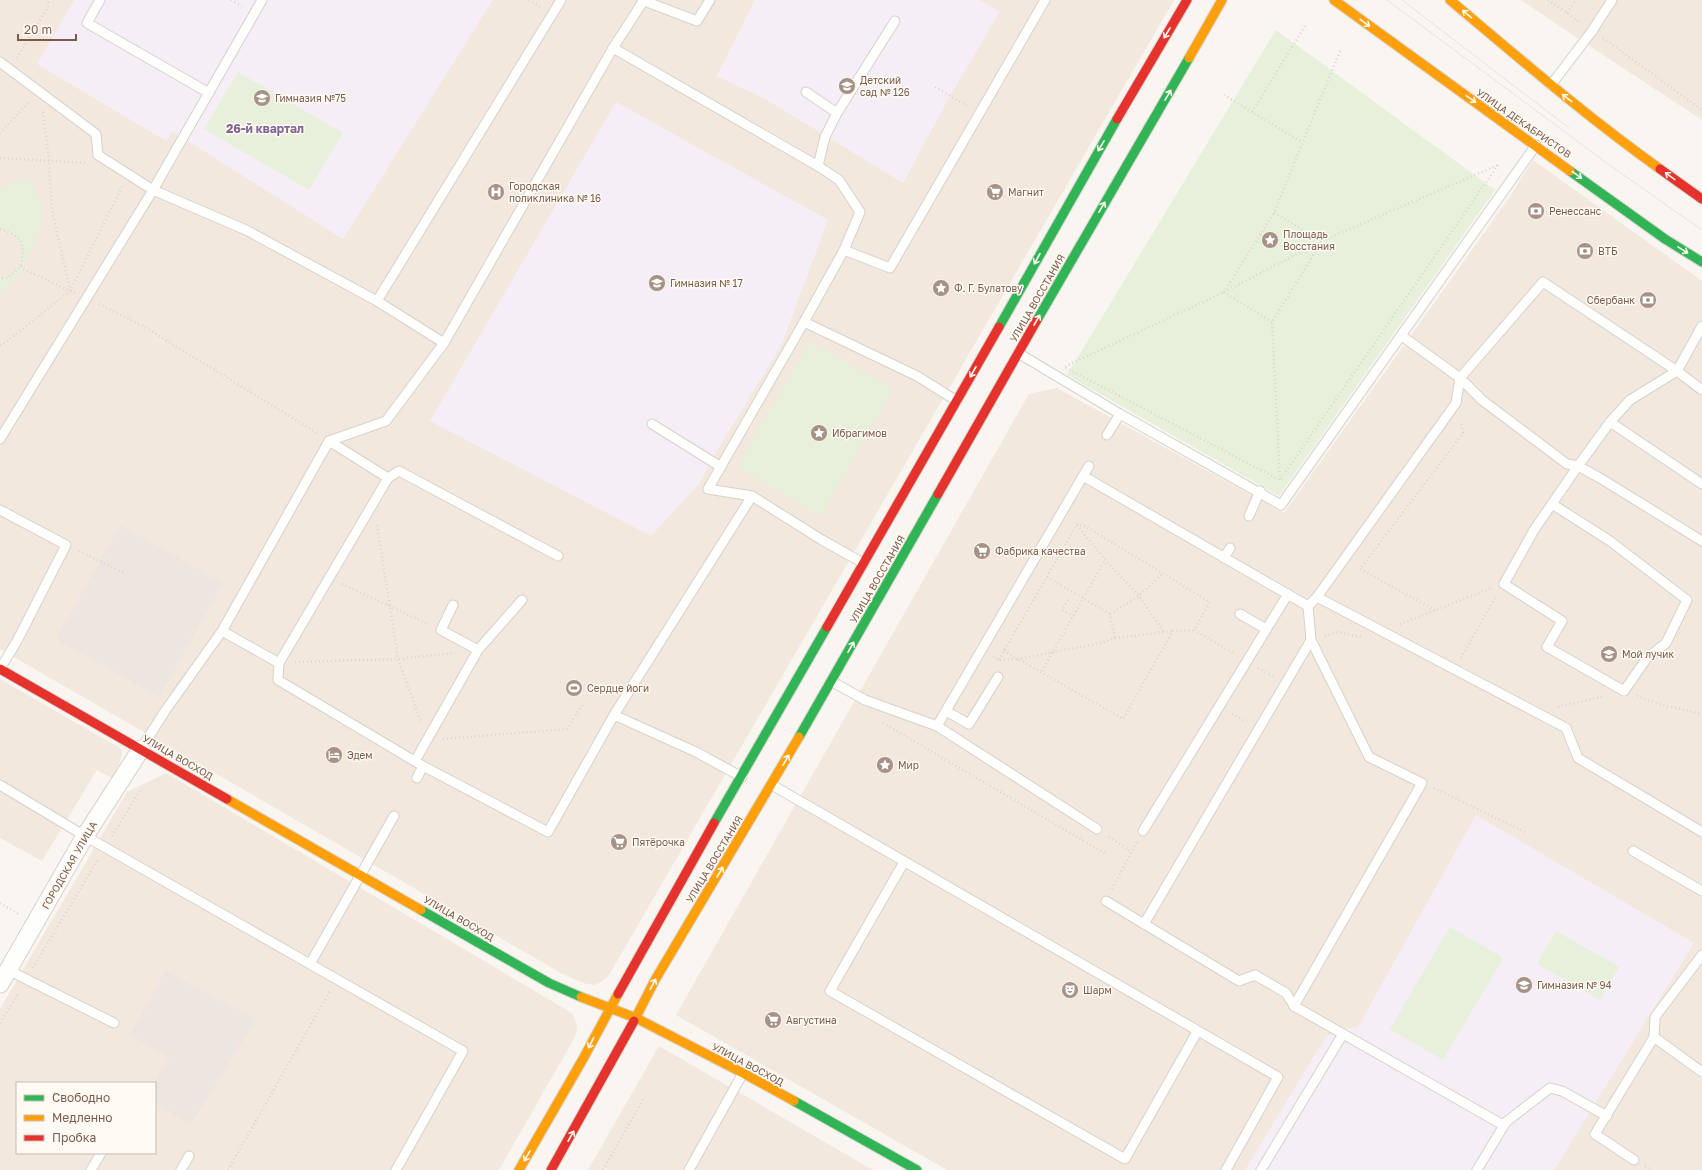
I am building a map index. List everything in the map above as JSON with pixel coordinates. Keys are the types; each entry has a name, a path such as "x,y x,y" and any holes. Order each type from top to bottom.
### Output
{"main road":[{"name":"УЛИЦА ВОССТАНИЯ","path":"519,1170 583,1059 609,1008 863,563 957,401 1144,71 1187,0"},
{"name":"УЛИЦА ВОССТАНИЯ","path":"551,1170 636,1018 655,980 772,785 1018,353 1222,0"},
{"name":"УЛИЦА ДЕКАБРИСТОВ","path":"1334,0 1401,50 1536,145 1665,239 1702,262"},
{"path":"1450,0 1551,85 1626,145 1702,199"},
{"name":"УЛИЦА ВОСХОД","path":"0,669 550,983 568,992 636,1018 743,1073 917,1170"}],"street":[{"name":"ГОРОДСКАЯ УЛИЦА","path":"4,977 85,836 141,749"}],"lane":[{"path":"100,0 87,23 209,93"},
{"path":"0,438 153,190 262,0"},
{"path":"377,301 561,0"},
{"path":"141,749 165,711 222,631 329,441 386,421 444,342 613,48 643,0 698,21 710,0"},
{"path":"844,250 890,268 1045,0"},
{"path":"1551,85 1592,31 1612,0"},
{"path":"818,166 825,137 836,113 894,21"},
{"path":"613,48 818,166 839,180 860,212 844,250 708,489 752,496 822,540 863,563"},
{"path":"0,62 96,134 98,155 153,190 246,230 377,301 444,342"},
{"path":"806,92 836,113"},
{"path":"1018,353 1120,414 1260,491 1281,505 1536,145"},
{"path":"1308,606 1317,597 1456,403 1460,378 1543,282 1677,371 1702,390"},
{"path":"804,322 917,376 957,401"},
{"path":"1552,504 1610,542 1687,600 1666,643 1647,658 1624,691 1547,647 1562,621 1504,584 1534,530 1578,466 1610,422 1630,400 1677,371 1702,326"},
{"path":"1402,336 1460,378 1482,400 1567,464 1578,466 1600,478 1702,540"},
{"path":"1107,435 1120,414"},
{"path":"1610,422 1702,484"},
{"path":"652,424 721,467"},
{"path":"329,441 388,478"},
{"path":"937,726 1089,466"},
{"path":"558,556 399,471 388,478 279,663 278,680 419,764 548,832 614,715 752,496"},
{"path":"1083,476 1308,606"},
{"path":"1249,516 1260,491"},
{"path":"0,510 66,545 17,641 0,669"},
{"path":"1224,558 1230,548"},
{"path":"1143,831 1288,594"},
{"path":"1317,597 1566,728 1578,758 1702,832"},
{"path":"417,778 419,764 427,740 478,650 522,600"},
{"path":"453,605 441,630 478,650"},
{"path":"1294,1006 1422,783 1369,757 1311,640 1308,606"},
{"path":"1240,614 1266,629"},
{"path":"222,631 279,663"},
{"path":"1144,924 1311,640"},
{"path":"946,711 969,724 998,677"},
{"path":"831,681 865,700 937,726 1097,829"},
{"path":"614,715 696,752 742,777"},
{"path":"0,785 105,848 463,1051 396,1170"},
{"path":"772,785 1197,1032 1278,1077 1226,1170"},
{"path":"310,964 394,816"},
{"path":"1633,851 1702,891"},
{"path":"904,862 830,991 1125,1159 1197,1032"},
{"path":"1106,901 1239,981 1255,975 1286,993 1294,1006 1503,1126"},
{"path":"1634,1160 1596,1134 1654,1037 1655,1018 1702,955"},
{"path":"4,977 26,979 114,1023"},
{"path":"1260,1170 1343,1034"},
{"path":"1654,1037 1702,1072"},
{"path":"689,1170 743,1073"},
{"path":"1477,1170 1506,1122 1550,1088 1562,1091 1607,1116"},
{"path":"91,1170 100,1154"},
{"path":"181,1170 189,1156"}],"path":[{"path":"11,69 49,5 48,0"},
{"path":"1548,0 1702,110"},
{"path":"1567,13 1576,0"},
{"path":"1252,112 1305,26"},
{"path":"1224,292 1274,212 1340,51"},
{"path":"935,87 980,113"},
{"path":"0,133 40,91"},
{"path":"40,91 49,160 52,210 70,291"},
{"path":"1224,95 1302,142"},
{"path":"0,158 86,163 92,167"},
{"path":"1498,165 1280,480 1064,366 1224,292 1322,241 1498,165"},
{"path":"0,345 6,342 70,291 123,188 116,184"},
{"path":"1274,212 1322,241"},
{"path":"0,229 15,234 24,249 21,266 8,278 0,278"},
{"path":"1281,505 1272,322 1322,241"},
{"path":"21,266 23,269 143,326 329,441"},
{"path":"1224,292 1272,322"},
{"path":"1435,610 1360,570 1463,433 1456,403"},
{"path":"373,503 391,606 398,659 427,740 567,729 582,705"},
{"path":"1077,524 1105,560 1139,596 1164,632"},
{"path":"1077,524 1085,526 1210,602 1194,630"},
{"path":"999,660 1077,524"},
{"path":"66,545 126,574"},
{"path":"1042,671 1105,560"},
{"path":"1110,614 1139,596 1162,573"},
{"path":"1047,577 1110,614 1115,638"},
{"path":"329,578 441,630"},
{"path":"1382,631 1504,584"},
{"path":"1455,670 1504,584"},
{"path":"1068,600 1062,610 1073,616"},
{"path":"992,656 999,660 1018,658 1101,643 1115,638 1194,630 1286,683"},
{"path":"1004,650 1123,719 1173,631"},
{"path":"1311,640 1336,632 1365,638"},
{"path":"279,663 398,659 478,650"},
{"path":"1537,712 1624,691 1658,704 1702,714"},
{"path":"1219,706 1258,729"},
{"path":"881,722 1106,854"},
{"path":"1422,783 1525,832"},
{"path":"0,1023 141,789"},
{"path":"1097,829 1132,852"},
{"path":"1106,901 1143,831"},
{"path":"228,1170 337,980"},
{"path":"603,1170 644,1098"}],"shaded area":[{"path":"0,0 1174,0 609,975 601,982 594,985 583,983 561,973 0,649"},
{"name":"Гимназия №75","path":"74,0 493,0 343,239 172,131 166,141 37,64"},
{"name":"Детский сад № 126","path":"755,0 980,0 1000,12 950,96 903,183 767,100 717,76"},
{"path":"1521,0 1702,0 1702,120 1573,35"},
{"name":"Гимназия № 17","path":"616,102 828,220 781,346 715,454 699,484 651,536 430,421"},
{"path":"1533,160 1702,281 1702,1170 947,1170 676,1015 1029,394 1057,388 1284,513 1507,201"},
{"path":"120,525 223,583 159,697 56,639"},
{"path":"0,679 120,748 122,754 119,765 112,778 97,770 42,861 0,838"},
{"path":"166,773 572,1013 577,1025 576,1035 499,1170 0,1170 0,1009 127,792"},
{"name":"Гимназия № 94","path":"1476,815 1694,943 1554,1170 1245,1170 1325,1038 1336,1030 1358,1027"},
{"path":"165,971 257,1019 191,1124 156,1105 156,1082 155,1082 169,1057 130,1036"},
{"path":"659,1046 873,1170 588,1170"}],"green space":[{"name":"Площадь Восстания","path":"1276,30 1495,190 1279,496 1067,375"},
{"path":"238,72 343,133 309,190 204,129"},
{"path":"30,178 43,209 38,231 23,269 0,296 0,278 8,278 21,266 23,252 21,242 18,238 0,229 0,190 13,182"},
{"path":"810,342 893,389 820,516 738,466"},
{"path":"1450,927 1503,958 1443,1060 1390,1029"},
{"path":"1556,931 1619,967 1600,1000 1537,964"}],"tram line":[{"path":"1387,0 1608,164 1702,230"},
{"path":"1402,0 1569,128"}],"traffic: fast":[{"path":"1037,320 1189,58"},
{"path":"999,327 1117,119"},
{"path":"1570,171 1665,239 1702,262"},
{"path":"799,737 938,494"},
{"path":"714,823 827,627"},
{"path":"421,910 549,983 581,997"},
{"path":"794,1101 917,1170"}],"traffic: slow":[{"path":"1189,58 1222,0"},
{"path":"1334,0 1570,171"},
{"path":"1450,0 1580,108 1660,169"},
{"path":"634,1021 655,980 799,737"},
{"path":"227,799 421,910"},
{"path":"519,1170 583,1059 618,994"},
{"path":"581,997 636,1018 794,1101"}],"traffic: jam":[{"path":"1117,119 1187,0"},
{"path":"1660,169 1702,199"},
{"path":"938,494 1037,320"},
{"path":"827,627 999,327"},
{"path":"0,669 227,799"},
{"path":"618,994 714,823"},
{"path":"551,1170 634,1021"}],"place":[{"name":"Детский сад № 126","path":"847,86"},
{"name":"Гимназия №75","path":"262,98"},
{"name":"Городская поликлиника № 16","path":"496,192"},
{"name":"Магнит","path":"995,192"},
{"name":"Ренессанс","path":"1536,211"},
{"name":"Площадь Восстания","path":"1270,240"},
{"name":"ВТБ","path":"1585,251"},
{"name":"Гимназия № 17","path":"657,283"},
{"name":"Ф. Г. Булатову","path":"941,288"},
{"name":"Сбербанк","path":"1648,300"},
{"name":"Ибрагимов","path":"819,433"},
{"name":"Фабрика качества","path":"982,551"},
{"name":"Мой лучик","path":"1609,654"},
{"name":"Сердце йоги","path":"574,688"},
{"name":"Эдем","path":"334,755"},
{"name":"Мир","path":"885,765"},
{"name":"Пятёрочка","path":"619,842"},
{"name":"Гимназия № 94","path":"1524,985"},
{"name":"Шарм","path":"1070,990"},
{"name":"Августина","path":"773,1020"}],"district":[{"name":"26-й квартал","path":"265,129"}]}
